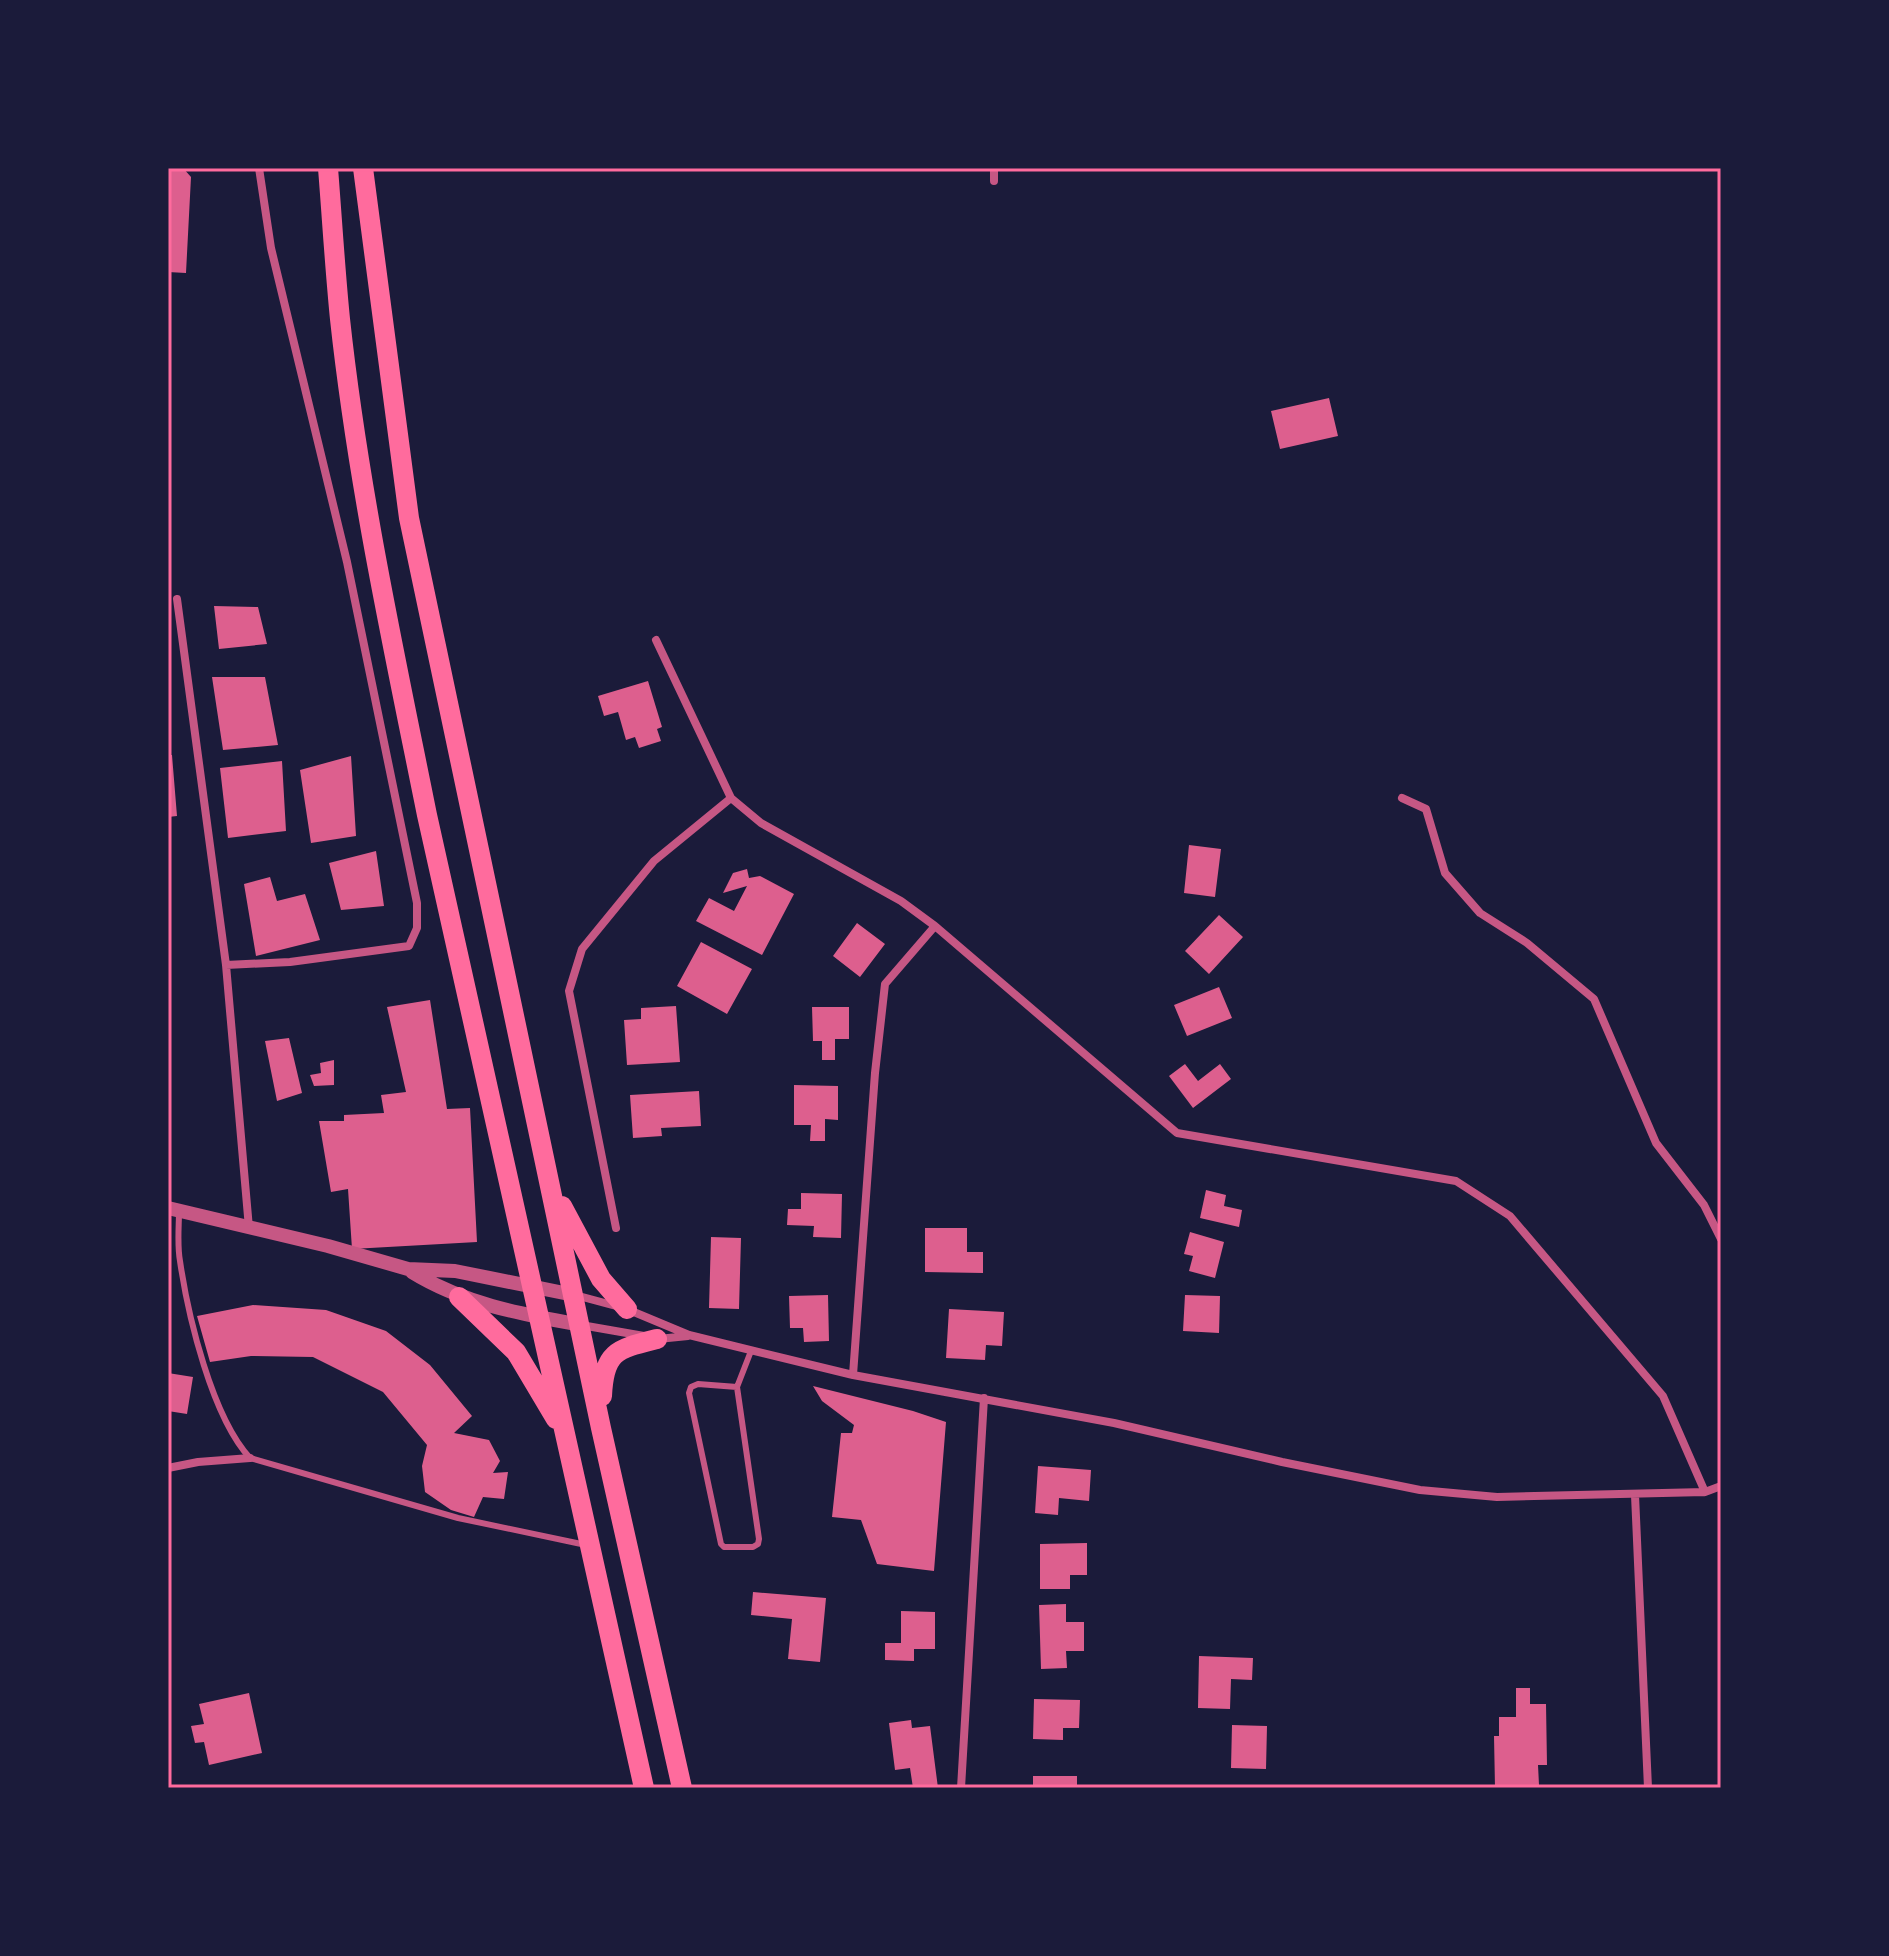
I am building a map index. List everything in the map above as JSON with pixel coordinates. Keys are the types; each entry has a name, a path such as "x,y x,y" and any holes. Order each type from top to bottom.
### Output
{"highway":[{"path":"328,168 340,320 372,531 427,815 644,1788"},
{"path":"363,168 409,518 601,1428 682,1788"},
{"path":"550,1185 601,1279 627,1309"},
{"path":"459,1297 516,1352 566,1436"},
{"path":"601,1428 603,1375 609,1358 626,1347 657,1339"}],"street":[{"path":"226,965 290,962 409,946 417,928 417,903 347,562 271,248 259,168"},
{"path":"994,168 994,181"},
{"path":"177,599 226,965 249,1228"},
{"path":"656,640 731,798 761,823 901,901 935,926 1177,1133 1456,1181 1510,1216 1663,1396 1705,1492"},
{"path":"616,1228 569,991 582,949 654,861 731,798"},
{"path":"1402,798 1426,809 1445,873 1480,913 1527,943 1594,999 1656,1143 1704,1205 1721,1239"},
{"path":"853,1375 875,1073 885,984 935,926"},
{"path":"173,1210 328,1246 408,1269 459,1297 540,1318 657,1339 689,1335"},
{"path":"408,1269 455,1271 574,1295 627,1309 689,1335 853,1375 1114,1423 1420,1490 1497,1497 1705,1492 1721,1486"},
{"path":"961,1788 984,1398"},
{"path":"168,1468 250,1458"},
{"path":"1635,1495 1648,1788"}],"lane":[{"path":"173,1210 194,1330 217,1400 240,1447 250,1458 458,1518 590,1546"},
{"path":"737,1387 698,1384 691,1387 689,1393 721,1544 724,1547 753,1547 759,1539 737,1387 751,1351"}],"building":[{"path":"168,168 183,168 191,177 186,273 168,272"},
{"path":"1329,398 1338,436 1280,449 1271,411"},
{"path":"214,606 258,607 267,644 219,649"},
{"path":"212,677 265,677 278,745 223,750"},
{"path":"648,681 662,727 657,729 661,741 639,748 635,737 626,740 618,712 604,716 598,696"},
{"path":"168,755 172,755 177,816 168,817"},
{"path":"351,756 356,836 311,843 300,770"},
{"path":"282,761 286,831 228,838 220,768"},
{"path":"1189,845 1221,849 1215,897 1184,893"},
{"path":"376,851 384,906 341,910 329,863"},
{"path":"747,869 749,878 760,876 794,894 762,955 696,921 709,898 734,911 747,886 723,893 733,873"},
{"path":"270,877 277,901 305,894 320,940 256,956 244,884"},
{"path":"1219,915 1243,937 1209,974 1185,951"},
{"path":"857,923 885,944 860,977 833,956"},
{"path":"701,942 752,969 727,1014 677,986"},
{"path":"1219,987 1232,1018 1187,1036 1174,1005"},
{"path":"430,1000 447,1109 470,1108 477,1242 352,1249 348,1189 331,1192 319,1121 344,1121 344,1115 384,1113 381,1095 406,1092 387,1007"},
{"path":"676,1006 680,1062 627,1065 624,1020 641,1019 641,1008"},
{"path":"812,1007 849,1007 849,1039 835,1039 835,1060 822,1060 822,1041 813,1041"},
{"path":"289,1038 302,1093 277,1101 265,1041"},
{"path":"334,1060 334,1085 314,1086 310,1075 321,1073 320,1063"},
{"path":"1185,1064 1198,1081 1220,1064 1231,1079 1193,1108 1169,1076"},
{"path":"794,1085 838,1086 838,1120 825,1119 825,1141 810,1141 811,1125 794,1125"},
{"path":"699,1091 701,1126 661,1128 662,1136 633,1138 630,1095"},
{"path":"1206,1190 1226,1195 1224,1206 1242,1210 1239,1227 1200,1218"},
{"path":"801,1193 842,1194 841,1238 813,1237 814,1226 787,1225 788,1209 801,1209"},
{"path":"925,1228 967,1228 967,1252 983,1252 983,1273 925,1272"},
{"path":"1190,1232 1224,1242 1215,1278 1189,1271 1193,1256 1184,1254"},
{"path":"711,1237 741,1238 739,1309 709,1308"},
{"path":"828,1295 829,1341 804,1342 803,1328 790,1328 789,1296"},
{"path":"1185,1295 1220,1296 1219,1333 1183,1331"},
{"path":"253,1305 326,1310 386,1331 430,1365 472,1416 454,1433 489,1440 500,1461 493,1473 508,1472 504,1499 483,1497 474,1517 451,1510 425,1492 422,1466 427,1445 383,1392 313,1357 251,1356 210,1362 197,1316"},
{"path":"949,1309 1004,1312 1002,1346 986,1345 985,1360 946,1358"},
{"path":"168,1373 193,1377 187,1414 168,1411"},
{"path":"813,1386 946,1422 934,1571 877,1564 861,1520 832,1517 841,1433 852,1433 854,1425 822,1401"},
{"path":"1038,1466 1091,1470 1089,1501 1059,1498 1058,1515 1035,1513"},
{"path":"1087,1543 1087,1575 1070,1575 1070,1589 1040,1589 1040,1544"},
{"path":"753,1592 826,1598 820,1662 788,1659 792,1619 751,1615"},
{"path":"1066,1604 1066,1622 1084,1622 1084,1651 1066,1651 1067,1668 1041,1669 1039,1605"},
{"path":"901,1611 935,1612 935,1649 914,1649 914,1661 885,1660 885,1643 901,1643"},
{"path":"1199,1656 1253,1658 1252,1680 1231,1679 1230,1709 1198,1708"},
{"path":"1516,1688 1530,1688 1530,1704 1546,1704 1547,1765 1538,1765 1539,1785 1495,1788 1494,1736 1499,1736 1499,1717 1516,1717"},
{"path":"249,1693 262,1753 209,1765 204,1742 195,1743 191,1726 204,1724 199,1704"},
{"path":"1034,1699 1080,1700 1079,1728 1063,1728 1063,1740 1033,1739"},
{"path":"911,1720 912,1728 930,1726 938,1788 913,1788 910,1768 895,1770 889,1723"},
{"path":"1232,1725 1267,1726 1266,1769 1231,1768"},
{"path":"1033,1776 1077,1776 1077,1788 1033,1788"}]}
